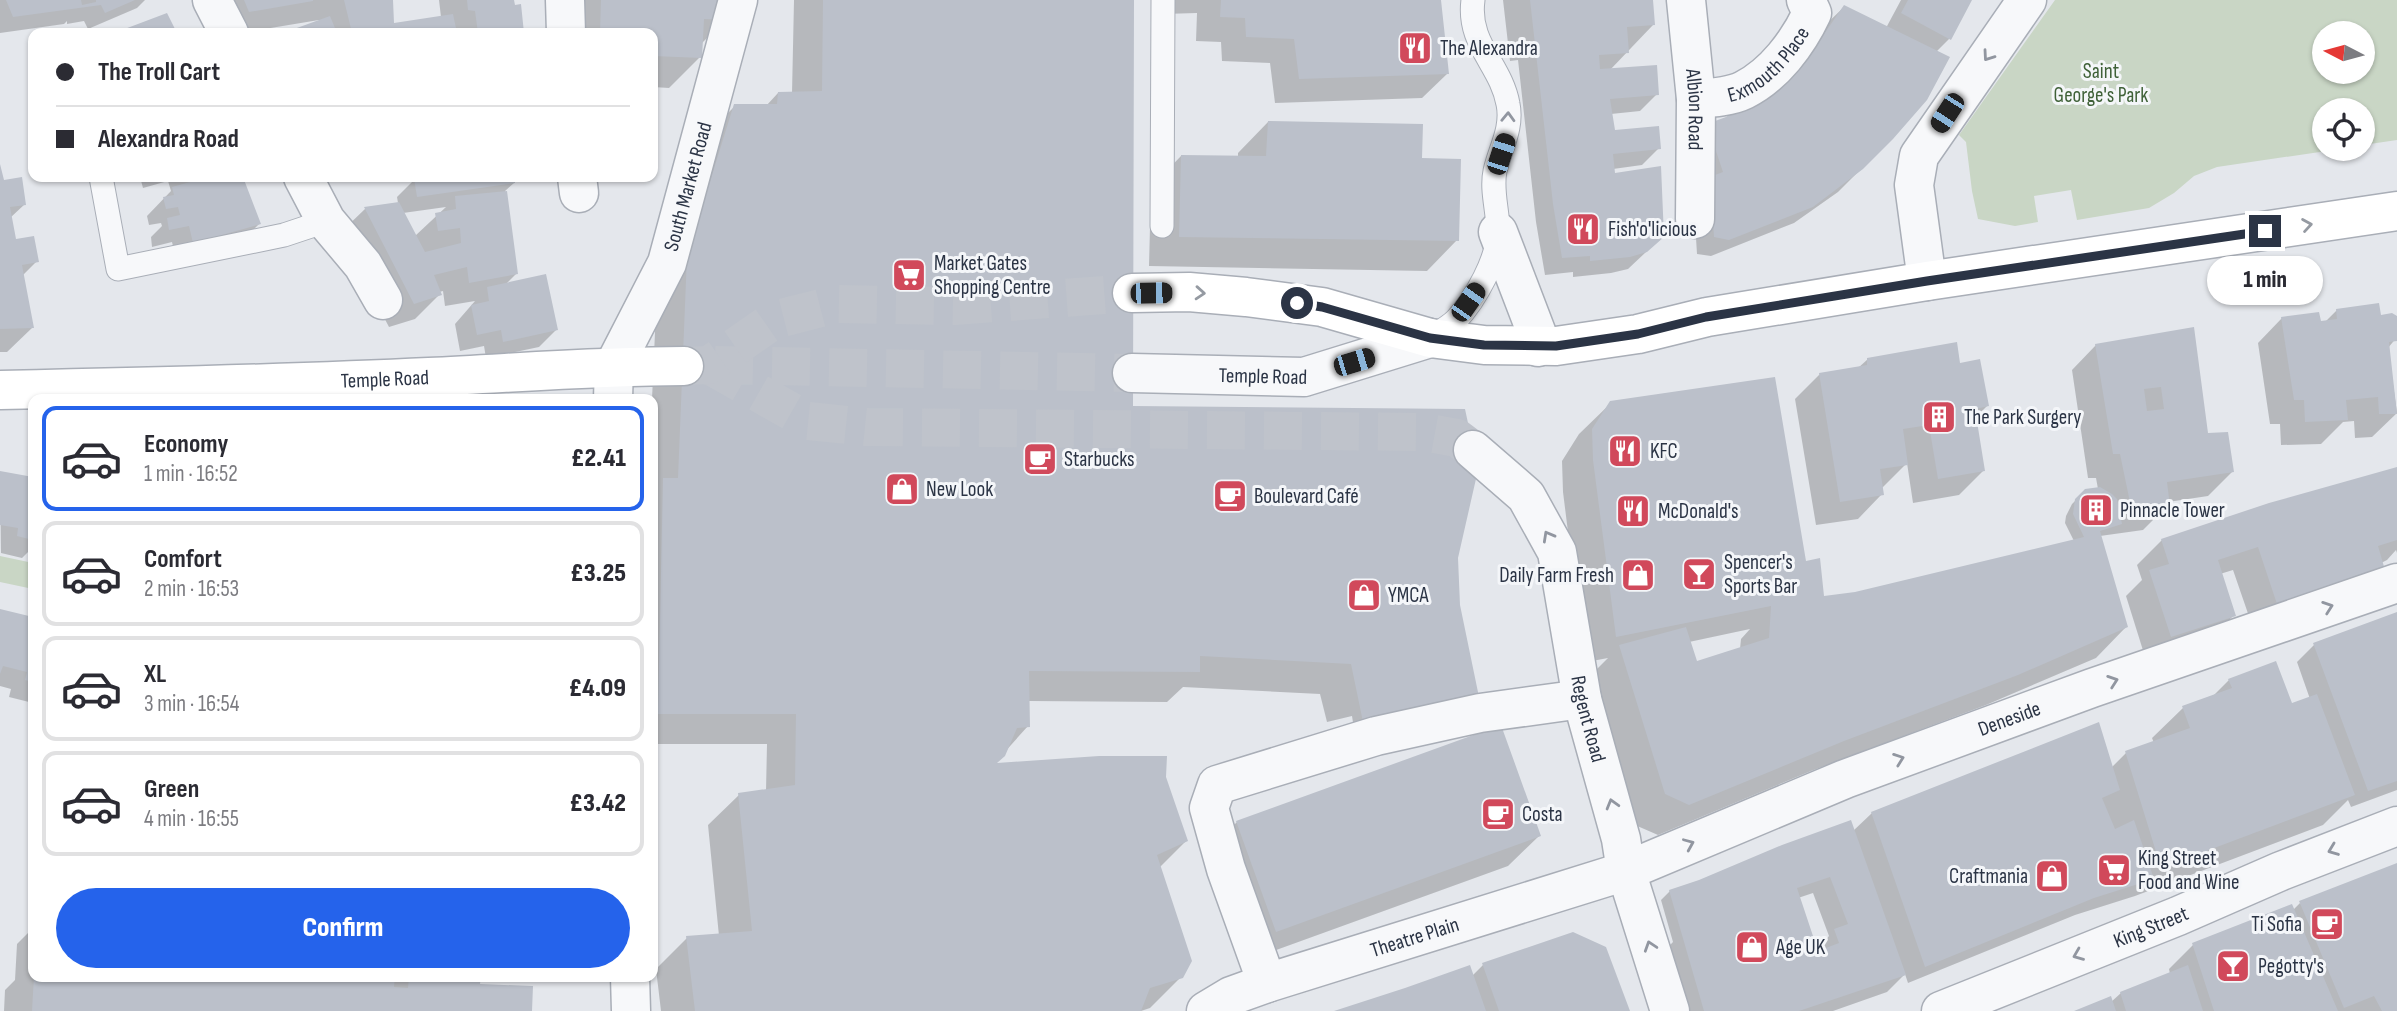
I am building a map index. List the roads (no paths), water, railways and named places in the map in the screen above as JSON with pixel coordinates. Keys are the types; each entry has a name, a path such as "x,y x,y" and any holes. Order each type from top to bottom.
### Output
{"main road":[{"name":"Temple Road","path":"1132,293 1189,292 1322,307 1430,338 1484,345 1538,347 1638,334 1706,317 1927,281 2397,211"},
{"name":"Temple Road","path":"0,390 429,377 613,383 684,366"}],"street":[{"path":"212,0 226,28"},
{"path":"565,0 566,28"},
{"name":"South Market Road","path":"613,383 667,263 738,0"},
{"name":"Albion Road","path":"1686,0 1696,99 1695,219"},
{"name":"Exmouth Place","path":"1696,99 1743,91 1765,77 1807,25 1812,13 1805,0"},
{"path":"1927,281 1914,185 1919,156 2027,0"},
{"path":"306,182 326,221 363,265 383,300"},
{"path":"1498,232 1537,334 1538,347"},
{"name":"Temple Road","path":"1132,373 1304,377 1430,338"},
{"name":"Regent Road","path":"1473,450 1525,496 1557,552 1582,699 1621,839 1626,871 1671,1011"},
{"name":"Deneside","path":"1626,871 1858,774 2092,688 2397,583"},
{"path":"1267,984 1226,869 1209,808 1217,785 1376,736 1480,713 1582,699"},
{"name":"King Street","path":"1941,1011 2397,825"},
{"name":"Theatre Plain","path":"1219,1004 1267,984 1626,871"},
{"path":"630,982 631,1011"}],"lane":[{"path":"1162,226 1163,0"},
{"path":"1430,338 1455,320 1481,284 1494,260 1498,232 1494,173 1507,135 1509,106 1501,81 1478,44 1471,10 1473,0"},
{"path":"102,182 118,270 284,235 326,221"}],"tunnel":[{"path":"684,366 709,365 774,320 836,304 954,306 1132,293"},
{"path":"709,365 808,421 867,427 1424,432 1457,438 1473,450"},
{"path":"715,365 1132,373"}],"place":[{"name":"The Alexandra","path":"1415,48"},
{"name":"Fish'o'licious","path":"1583,229"},
{"name":"Market Gates Shopping Centre","path":"909,275"},
{"name":"The Park Surgery","path":"1939,417"},
{"name":"KFC","path":"1625,451"},
{"name":"Starbucks","path":"1040,459"},
{"name":"New Look","path":"902,489"},
{"name":"Boulevard Café","path":"1230,496"},
{"name":"Pinnacle Tower","path":"2096,510"},
{"name":"McDonald's","path":"1633,511"},
{"name":"Spencer's Sports Bar","path":"1699,574"},
{"name":"Daily Farm Fresh","path":"1638,575"},
{"name":"YMCA","path":"1364,595"},
{"name":"Costa","path":"1498,814"},
{"name":"King Street Food and Wine","path":"2114,870"},
{"name":"Craftmania","path":"2052,876"},
{"name":"Ti Sofia","path":"2327,924"},
{"name":"Age UK","path":"1752,947"},
{"name":"Pegotty's","path":"2233,966"}],"park label":[{"name":"Saint George's Park","path":"2101,83"}]}
